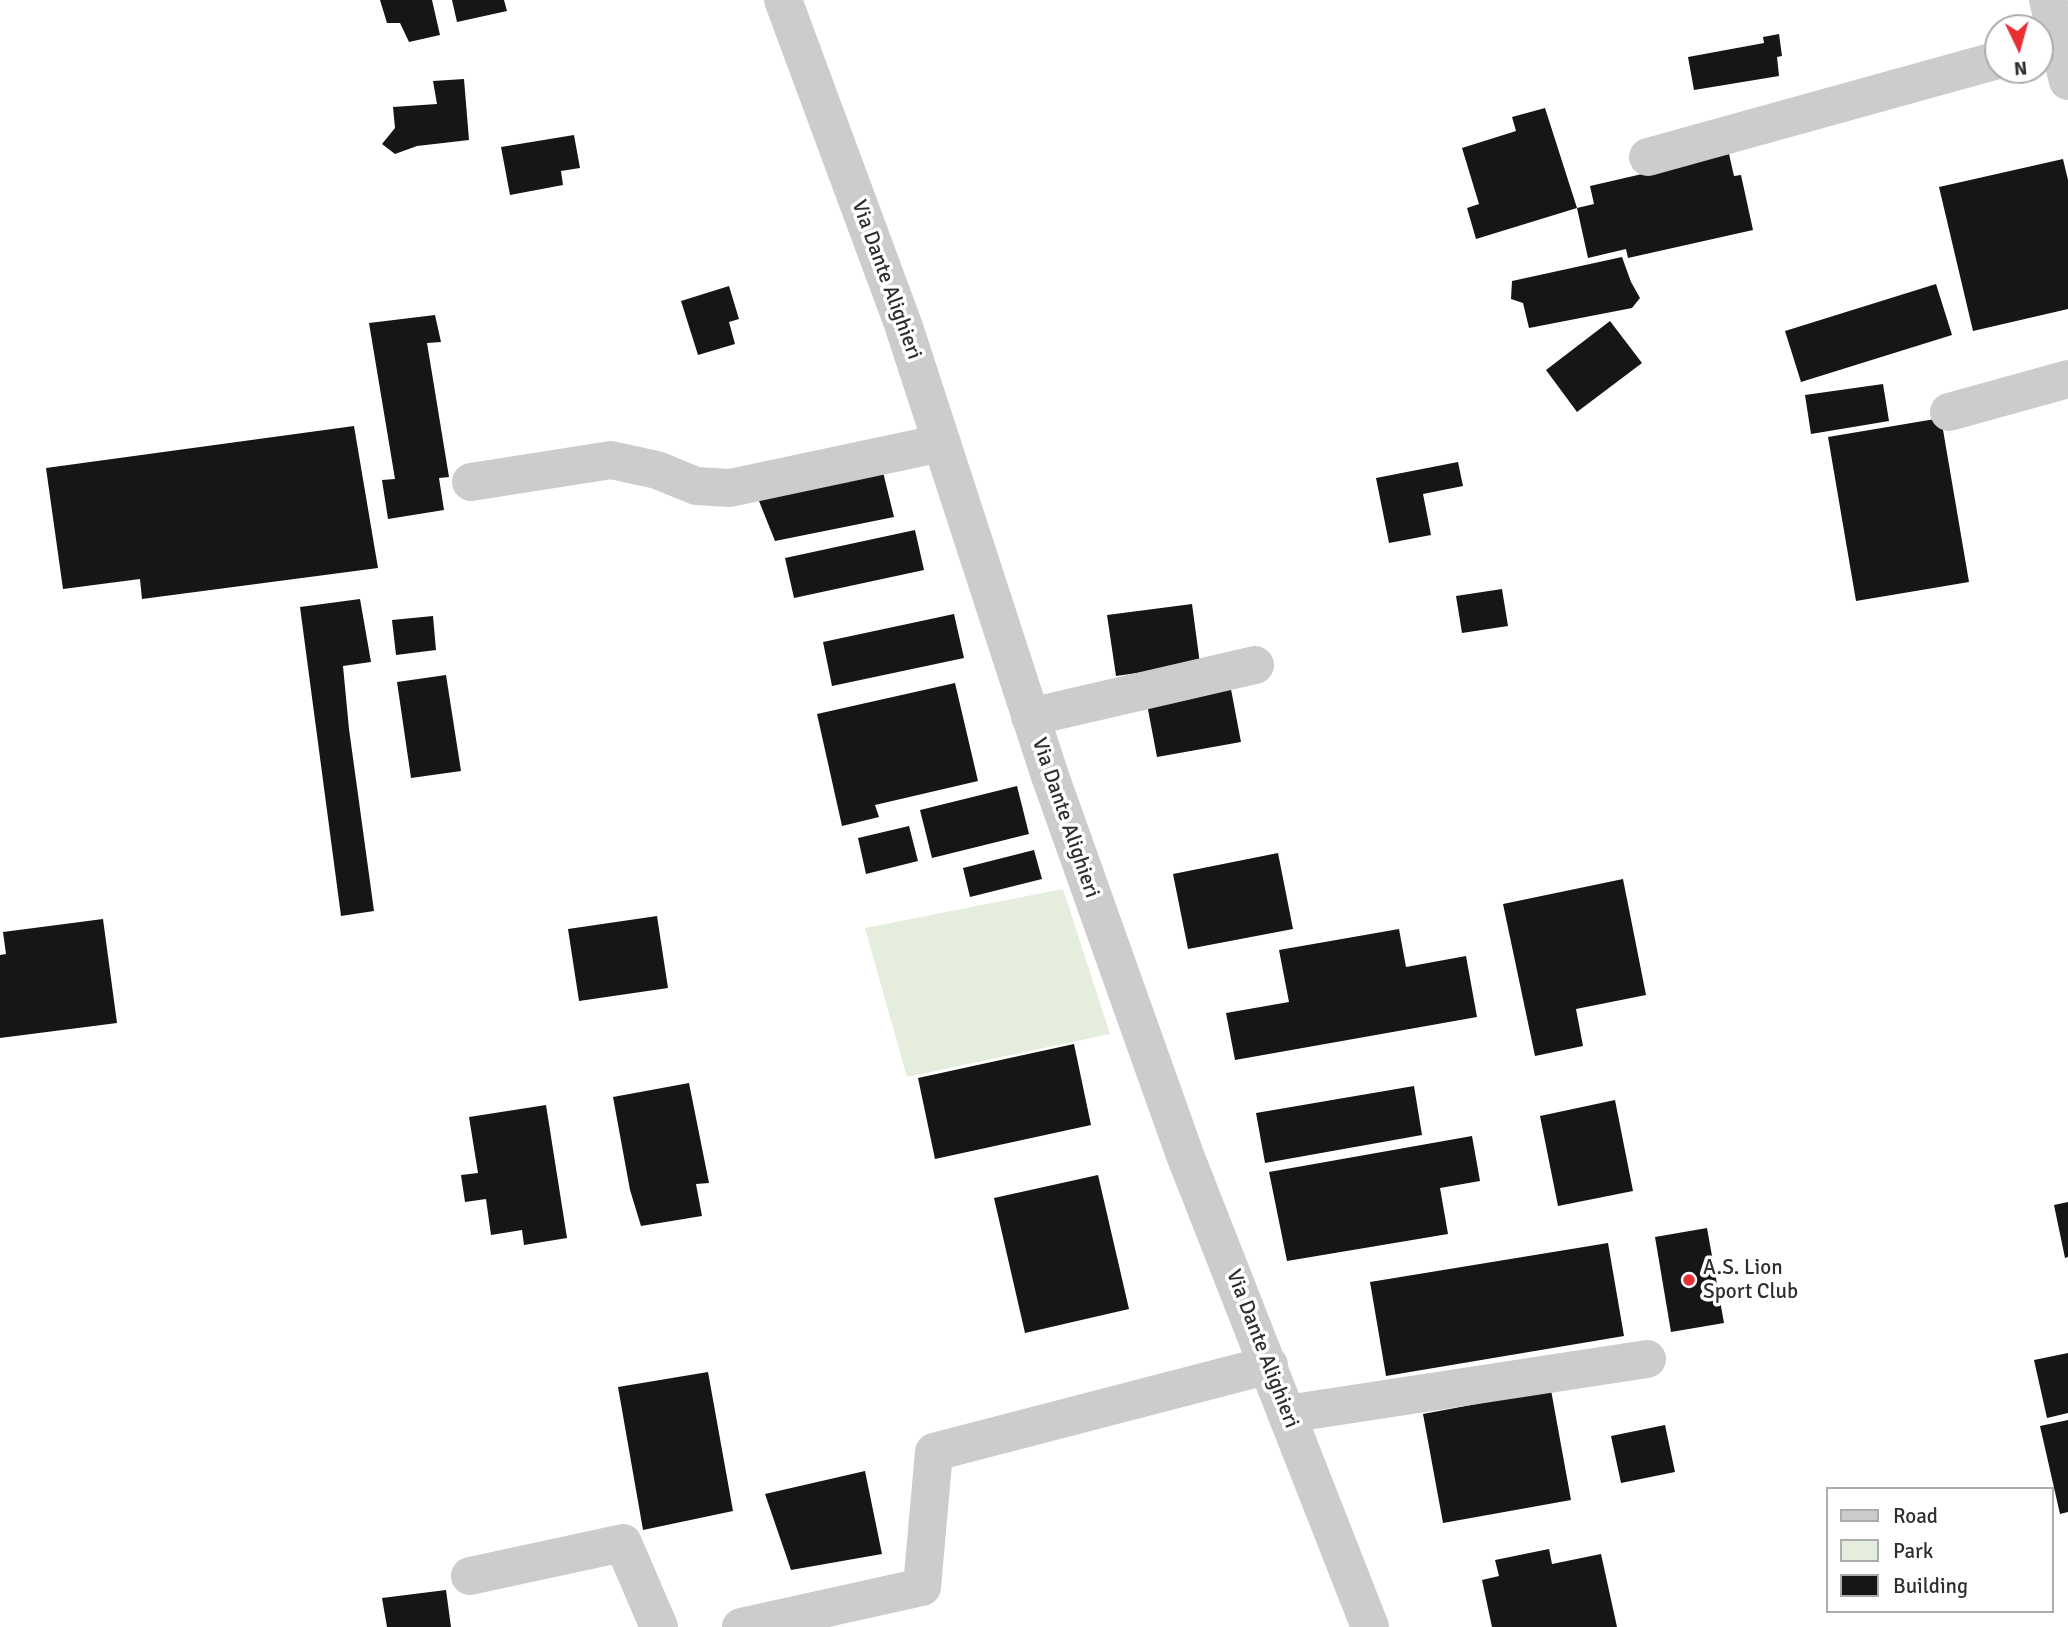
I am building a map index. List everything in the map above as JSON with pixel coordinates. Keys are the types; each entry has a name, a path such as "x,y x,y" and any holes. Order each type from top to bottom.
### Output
{"street":[{"name":"Via Dante Alighieri","path":"783,0 903,324 1030,717 1185,1155 1370,1627"},
{"path":"2054,55 2068,81"},
{"path":"1648,157 1984,64"},
{"path":"1949,412 2068,379"},
{"path":"471,482 611,460 657,470 696,486 730,488 942,443"},
{"path":"1030,717 1255,665"},
{"path":"1287,1414 1647,1359"},
{"path":"741,1627 922,1587 934,1452 1269,1365"},
{"path":"470,1576 623,1543 659,1627"}],"green space":[{"path":"1063,889 1110,1034 907,1077 865,928"}],"building":[{"path":"380,0 432,0 440,35 409,42 400,23 387,23"},
{"path":"452,0 504,0 507,11 457,22"},
{"path":"1779,34 1782,56 1777,57 1779,76 1694,90 1688,57 1764,43 1763,37"},
{"path":"464,79 469,140 417,146 395,154 382,144 395,128 393,107 437,104 433,81"},
{"path":"1545,108 1577,208 1476,239 1467,208 1479,204 1462,148 1516,131 1512,117"},
{"path":"574,135 580,168 561,171 563,185 510,195 501,147"},
{"path":"1729,154 1734,176 1741,175 1753,230 1628,258 1626,249 1588,258 1577,208 1594,204 1590,186"},
{"path":"2063,159 2068,180 2068,309 1973,331 1939,187"},
{"path":"1622,257 1640,298 1632,308 1529,328 1523,303 1511,299 1512,281"},
{"path":"1936,284 1952,335 1801,382 1785,331"},
{"path":"729,286 739,319 729,322 735,344 698,355 681,301"},
{"path":"435,315 441,342 427,343 449,477 439,478 444,510 388,519 382,480 395,479 369,323"},
{"path":"1610,321 1642,363 1577,412 1546,370"},
{"path":"1883,384 1889,421 1811,434 1805,395"},
{"path":"1941,418 1969,582 1856,601 1828,437"},
{"path":"354,426 378,568 142,599 140,579 63,589 46,468"},
{"path":"1458,462 1463,486 1423,494 1431,535 1389,543 1376,478"},
{"path":"882,468 894,517 775,541 755,491"},
{"path":"915,530 924,570 794,598 785,558"},
{"path":"1502,589 1508,626 1462,633 1456,596"},
{"path":"360,599 371,662 343,666 374,911 341,916 300,607"},
{"path":"1192,604 1200,664 1116,676 1107,615"},
{"path":"954,614 964,658 832,686 823,642"},
{"path":"433,616 436,650 396,655 392,620"},
{"path":"446,675 461,771 411,778 397,682"},
{"path":"955,683 978,781 875,805 879,817 842,826 817,714"},
{"path":"1230,684 1241,742 1157,757 1146,699"},
{"path":"1017,786 1029,834 932,858 920,810"},
{"path":"909,826 918,861 866,874 858,838"},
{"path":"1034,850 1042,879 970,897 963,868"},
{"path":"1278,853 1293,929 1188,949 1173,874"},
{"path":"1623,879 1646,995 1576,1009 1583,1046 1535,1056 1503,904"},
{"path":"657,916 668,988 579,1001 568,929"},
{"path":"103,919 117,1023 0,1038 0,955 6,954 3,932"},
{"path":"1399,929 1406,967 1466,956 1477,1017 1235,1060 1226,1013 1289,1002 1279,950"},
{"path":"1074,1044 1091,1125 935,1159 918,1078"},
{"path":"689,1083 709,1183 696,1184 702,1216 641,1226 630,1190 613,1097"},
{"path":"1414,1086 1422,1135 1265,1163 1256,1113"},
{"path":"1615,1100 1633,1191 1558,1206 1540,1116"},
{"path":"546,1105 567,1238 524,1245 522,1230 491,1235 486,1199 465,1202 461,1175 478,1173 469,1117"},
{"path":"1472,1136 1480,1181 1440,1188 1448,1234 1287,1261 1269,1172"},
{"path":"1098,1175 1129,1309 1025,1333 994,1198"},
{"path":"2068,1202 2068,1257 2065,1258 2054,1205"},
{"name":"A.S. Lion Sport Club","path":"1707,1228 1724,1323 1671,1332 1655,1237"},
{"path":"1608,1243 1624,1336 1386,1376 1370,1282"},
{"path":"2068,1353 2068,1413 2047,1418 2034,1360"},
{"path":"708,1372 733,1511 643,1530 618,1387"},
{"path":"1551,1390 1571,1500 1443,1523 1423,1414"},
{"path":"2068,1420 2068,1512 2060,1514 2040,1426"},
{"path":"1665,1425 1675,1472 1621,1483 1611,1436"},
{"path":"865,1471 882,1554 791,1570 765,1494"},
{"path":"1549,1549 1552,1564 1601,1554 1617,1627 1492,1627 1482,1580 1499,1576 1495,1560"},
{"path":"446,1590 451,1627 387,1627 382,1598"}],"place":[{"name":"A.S. Lion Sport Club","path":"1689,1280"}]}
